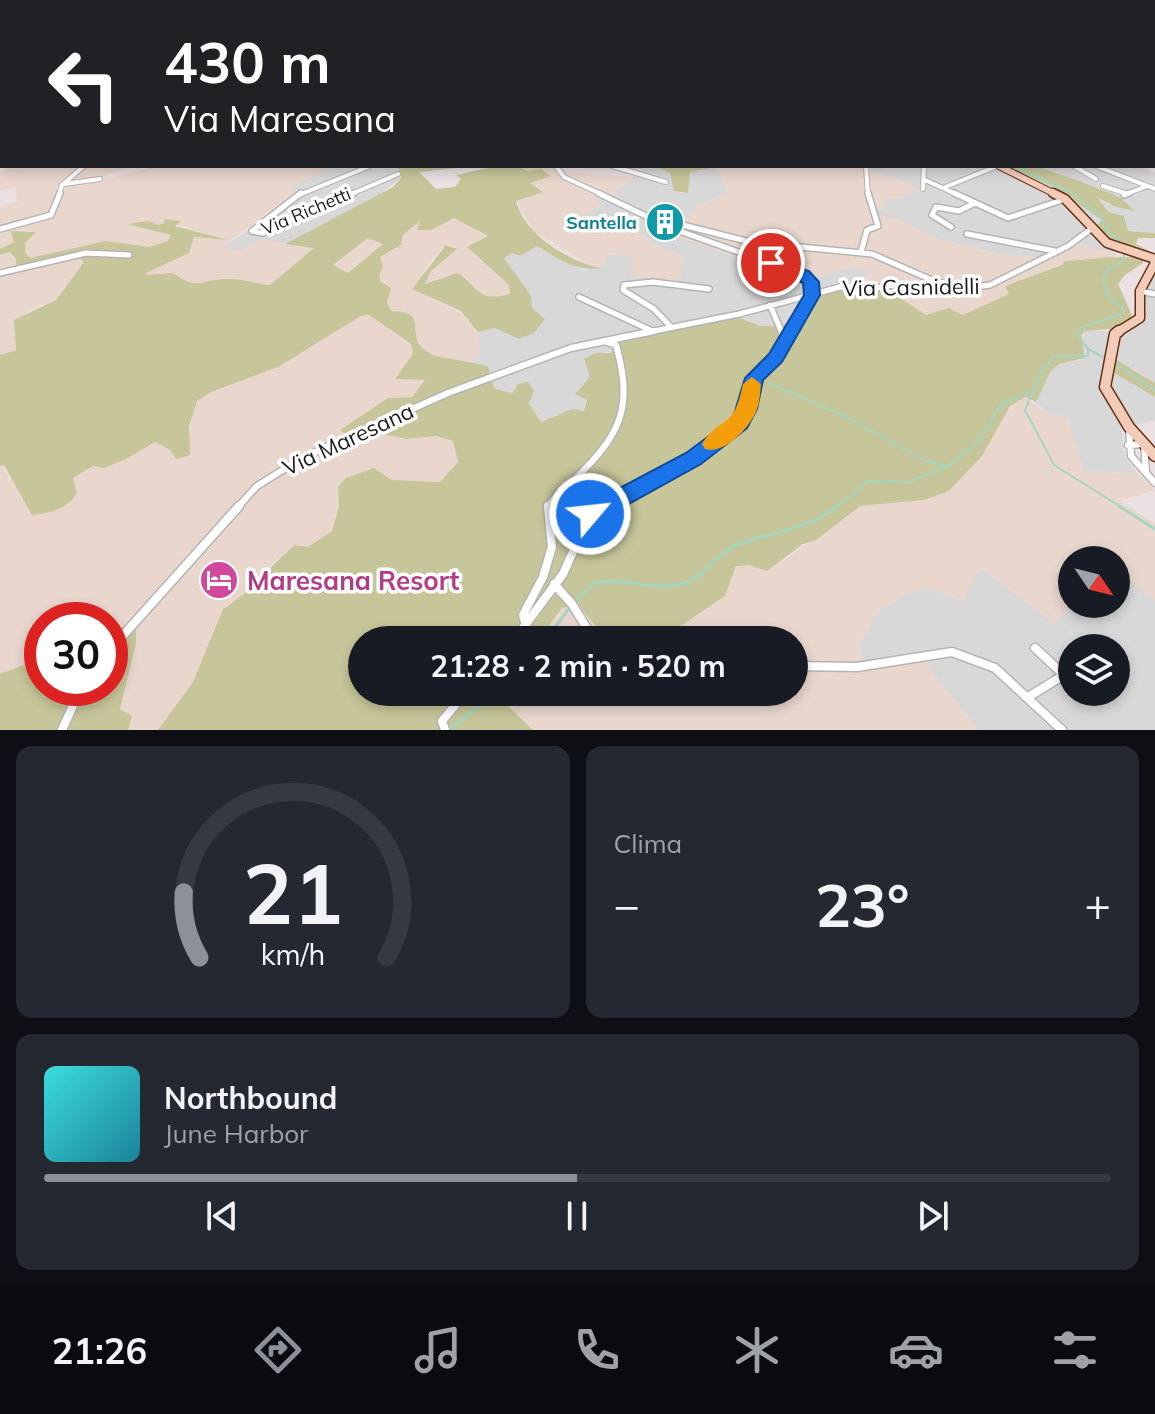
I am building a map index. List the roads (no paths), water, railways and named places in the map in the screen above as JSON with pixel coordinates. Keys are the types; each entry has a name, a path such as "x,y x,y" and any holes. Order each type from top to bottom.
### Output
{"street":[{"path":"0,229 51,215 62,185 82,168"},
{"name":"Via Richetti","path":"365,168 304,191 252,231 263,233 398,174"},
{"path":"526,625 578,548 583,525 590,514 693,458 740,423 748,409 755,378 776,358 800,311 812,295 811,282 803,275 723,249 581,186 564,177 557,168"},
{"path":"619,168 666,182"},
{"path":"861,252 867,230 878,226 868,201 866,168"},
{"path":"923,189 924,168"},
{"path":"943,188 993,168"},
{"path":"1002,168 1065,199 1091,229 1120,249 1155,261 1140,291 1140,318 1115,334 1108,358 1105,387 1129,427 1155,459 1143,462"},
{"path":"1077,168 1096,179"},
{"path":"1101,168 1155,189"},
{"path":"62,185 100,179"},
{"path":"925,180 1013,218 1065,199"},
{"path":"1103,186 1125,194 1147,186"},
{"path":"951,227 932,215 936,207 959,211 975,203"},
{"path":"656,219 750,242 861,252 882,257 915,276 937,282"},
{"name":"Via Casnidelli","path":"812,295 850,286 871,290 887,285 909,288 937,282 966,288 990,285 1091,229"},
{"path":"967,234 985,240 1055,251"},
{"path":"0,273 86,253 129,255"},
{"path":"671,327 660,310 630,295 623,290 624,285 635,280 685,289 709,289"},
{"path":"1140,291 1155,294"},
{"name":"Via Maresana","path":"128,630 234,509 277,471 494,374 604,340 812,295"},
{"path":"579,297 650,330"},
{"path":"770,305 780,322 785,343"},
{"path":"526,625 523,615 543,577 552,547 548,507 554,497 603,450 623,420 627,388 616,345 604,340"},
{"path":"1129,427 1131,456 1155,483"},
{"path":"1128,445 1144,444"},
{"path":"1144,444 1143,462 1147,475"},
{"path":"554,584 572,604 585,626"},
{"path":"1028,697 1064,675 1035,648"},
{"path":"808,666 857,667 952,652 995,668 1062,730"},
{"path":"62,730 73,706"},
{"path":"445,730 442,721 454,706"}],"waterway":[{"path":"1018,168 1070,192 1104,219 1103,226 1122,244"},
{"path":"1088,349 1077,333 1082,327 1122,314 1123,309 1108,295 1103,279 1107,270 1122,261 1125,252"},
{"path":"1088,349 1107,359"},
{"path":"1088,349 1088,356 1054,356 1041,373 1025,410 1054,465 1123,508"},
{"path":"1113,362 1155,390"},
{"path":"769,383 849,418 925,461 948,466"},
{"path":"948,466 978,442 1001,404 1029,393"},
{"path":"835,508 869,481 909,482 948,466"},
{"path":"575,601 591,586 601,582 661,586 685,583 699,576 734,546 813,521 837,506"},
{"path":"1119,506 1155,529"},
{"path":"556,626 571,606"},
{"path":"449,730 479,706"}],"place":[{"name":"Santella","path":"665,222"},
{"name":"Maresana Resort","path":"219,580"}]}
